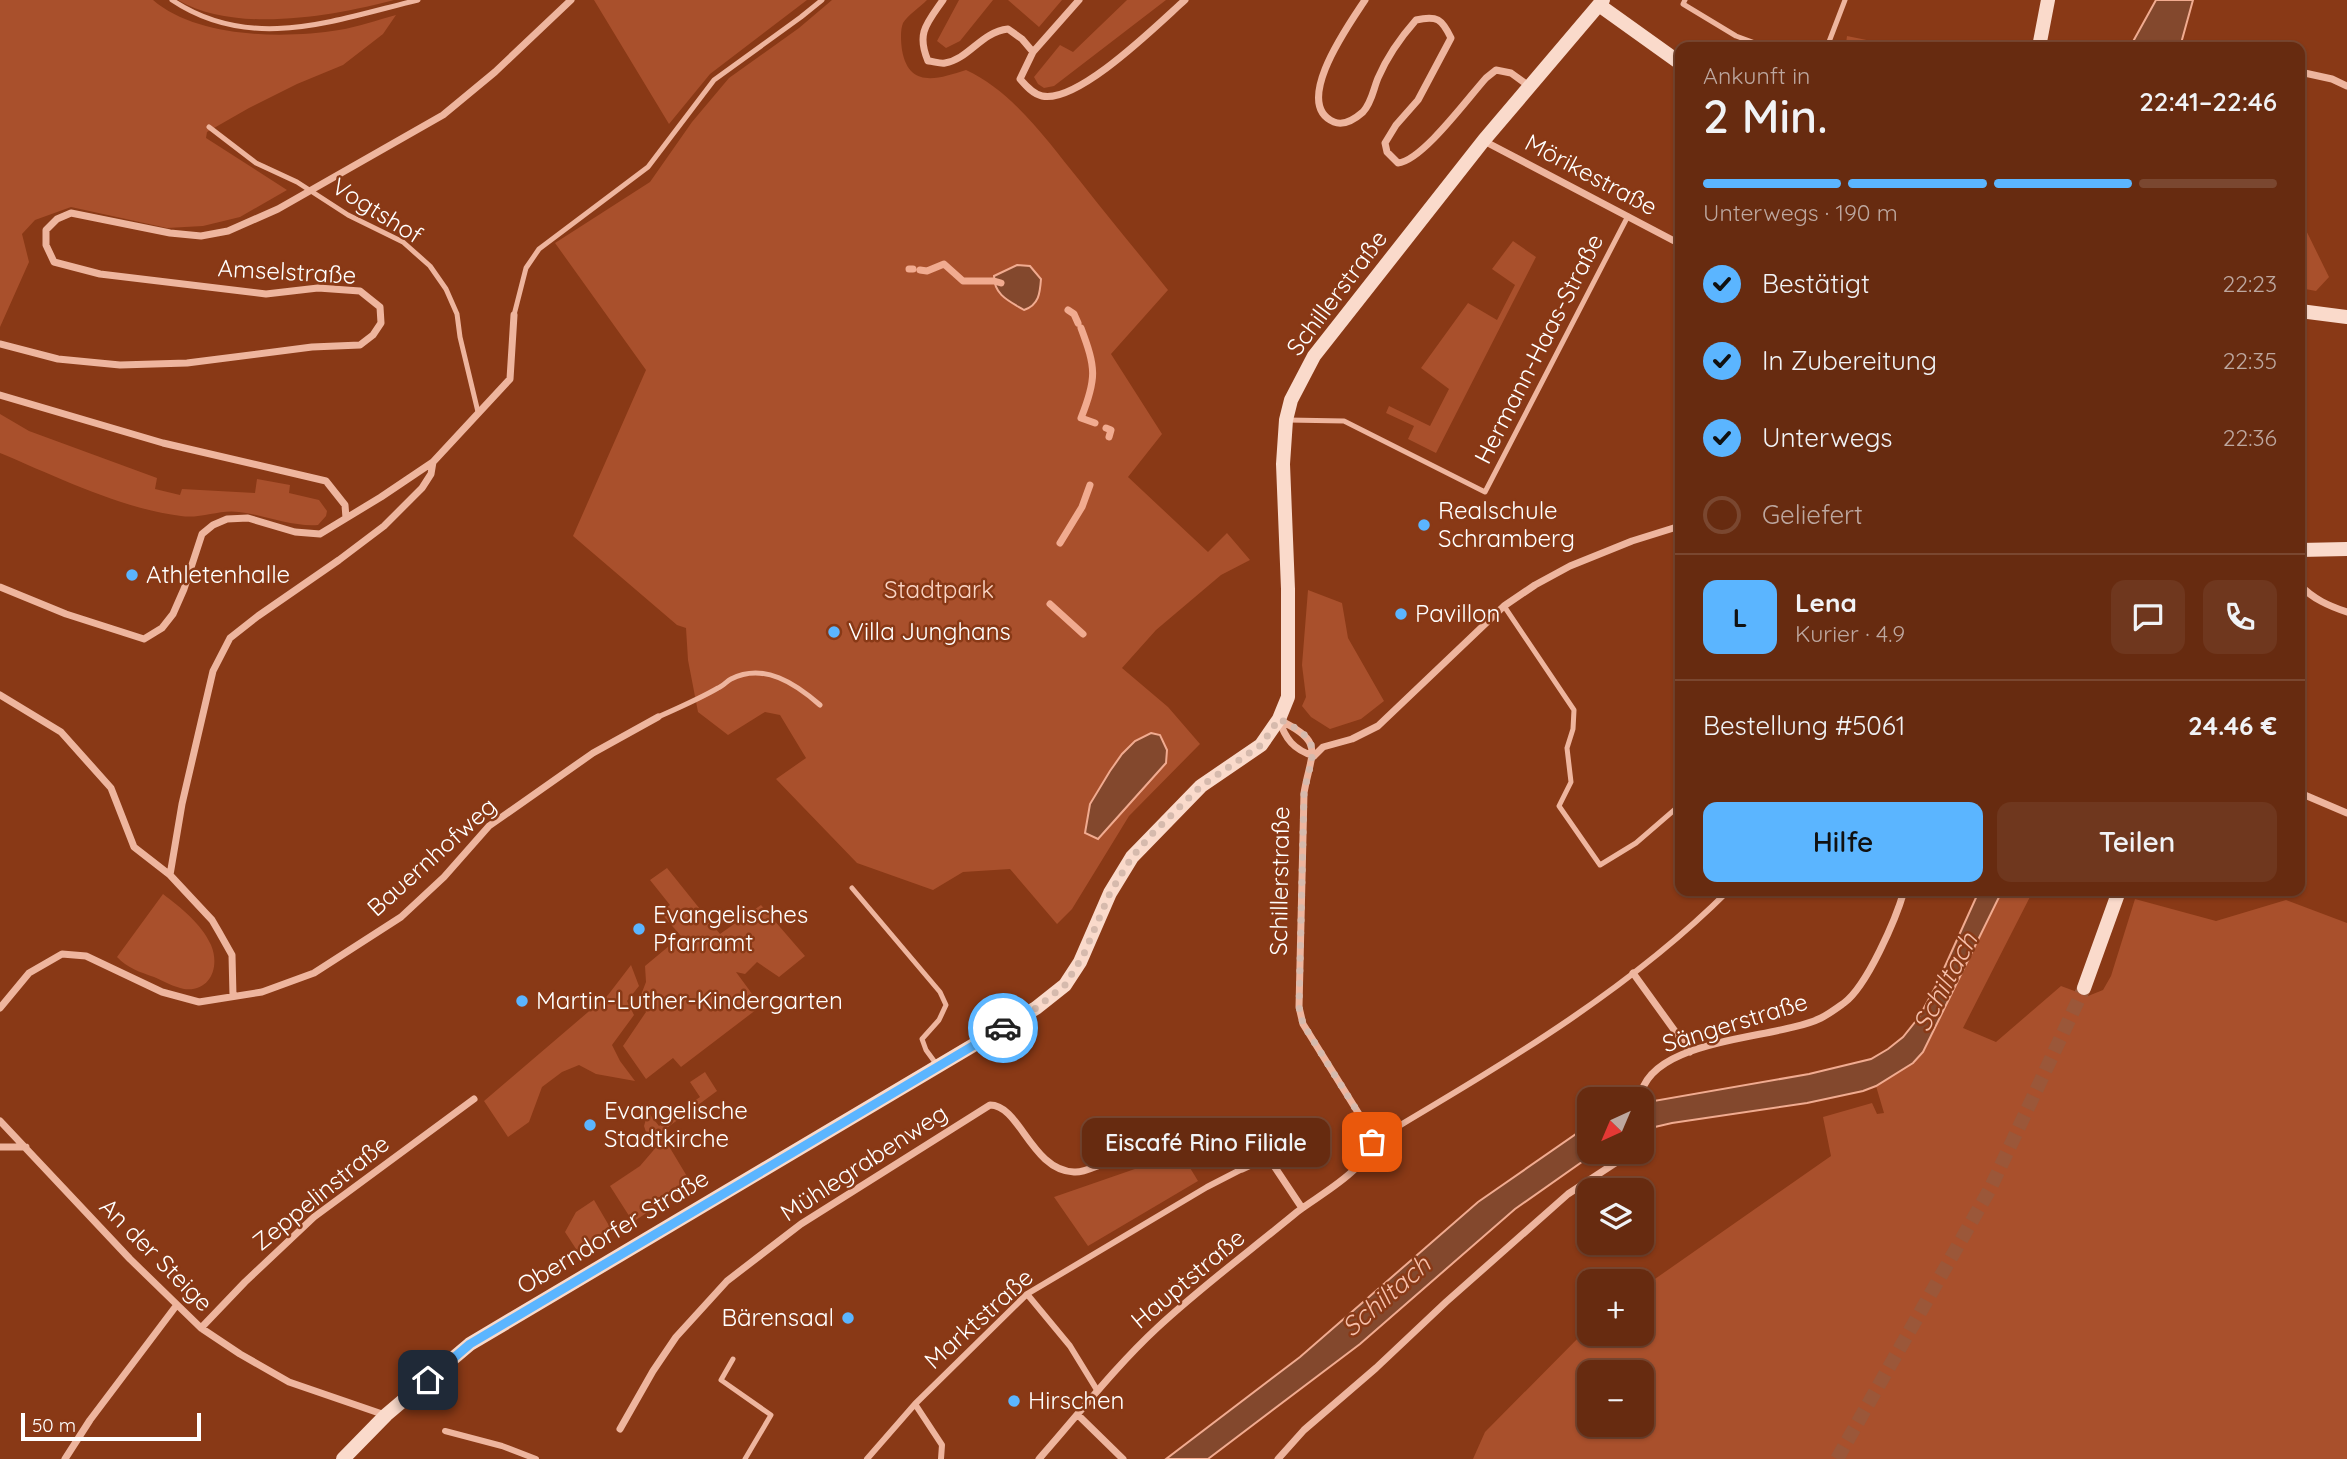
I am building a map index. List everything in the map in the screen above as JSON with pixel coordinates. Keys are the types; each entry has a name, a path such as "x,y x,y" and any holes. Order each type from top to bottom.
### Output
{"main road":[{"path":"2040,42 2048,0"},
{"name":"Schillerstraße","path":"1036,1008 1065,985 1080,962 1110,893 1132,857 1201,786 1261,745 1279,719 1289,697 1283,464 1286,420 1296,390 1314,356 1483,140 1600,2"},
{"path":"1600,2 1675,59"},
{"path":"2305,312 2347,317"},
{"path":"2305,550 2347,549"},
{"path":"2084,988 2117,896"},
{"name":"Oberndorfer Straße","path":"343,1459 386,1415 470,1344 1036,1008"}],"street":[{"path":"311,190 443,115 495,72 571,0"},
{"path":"943,0 922,36 922,46 928,61 944,63 959,57 996,30 1008,29 1023,38 1032,52"},
{"path":"1079,0 1032,52 1020,79 1028,89 1042,96 1060,95 1087,83 1185,0"},
{"path":"1365,0 1329,59 1318,92 1319,106 1330,120 1347,122 1362,113 1371,102 1378,78 1391,53 1416,20 1430,17 1440,20 1451,38 1418,100 1396,125 1385,143 1387,152 1398,163 1407,162 1423,151 1477,88 1496,71 1511,73 1530,86"},
{"path":"2305,73 2332,79 2347,86"},
{"name":"Mörikestraße","path":"1483,140 1675,241"},
{"name":"Amselstraße","path":"0,344 58,359 120,365 187,363 312,347 360,345 373,335 381,323 380,307 360,291 318,288 266,294 100,274 54,262 46,245 46,230 57,219 71,213 170,233 201,236 228,231 278,209 311,190"},
{"path":"0,587 66,614 144,639 162,628 173,614 202,534 213,525 227,519 248,518 295,532 320,534 433,462 510,379 514,315"},
{"path":"0,396 163,443 327,481 345,505 346,518"},
{"path":"170,875 182,804 213,671 230,638 384,526 422,488 431,474 433,462"},
{"path":"1314,756 1323,747 1353,738 1378,726 1504,606 1535,585 1570,566 1632,541 1675,528"},
{"path":"2305,591 2328,605 2347,611"},
{"path":"0,695 61,732 111,788 134,847 170,875 212,920 232,955 233,996"},
{"name":"Bauernhofweg","path":"0,1008 29,973 62,954 86,956 162,992 199,1002 262,992 313,973 401,917 444,877 489,826 593,753 658,717"},
{"path":"1279,719 1304,735 1314,756"},
{"path":"1279,719 1284,735 1292,746 1302,753 1314,756"},
{"name":"Schillerstraße","path":"1314,756 1304,793 1299,1007 1303,1024 1372,1135 1372,1142"},
{"path":"2305,795 2347,813"},
{"name":"Hauptstraße","path":"1039,1459 1097,1390 1158,1326 1362,1163 1372,1142 1496,1068 1633,974 1702,917 1723,896"},
{"name":"Sängerstraße","path":"1641,1087 1658,1067 1690,1052 1820,1018 1846,1002 1876,961 1902,896"},
{"path":"1633,974 1690,1052"},
{"name":"Zeppelinstraße","path":"201,1328 314,1217 474,1099"},
{"name":"Mühlegrabenweg","path":"620,1429 676,1337 727,1281 801,1224 990,1105 996,1105 1006,1112 1042,1158 1062,1170 1077,1173 1123,1158 1210,1122 1242,1169"},
{"name":"An der Steige","path":"0,1121 176,1306 201,1328 289,1382 386,1415"},
{"path":"0,1147 26,1147"},
{"path":"1242,1169 1268,1157 1303,1208"},
{"path":"1278,1459 1304,1430 1568,1194 1614,1164"},
{"name":"Marktstraße","path":"867,1459 915,1404 1027,1294 1242,1169"},
{"path":"1027,1294 1070,1346 1097,1390"},
{"path":"65,1459 90,1420 176,1306"},
{"path":"915,1404 942,1445 941,1459"},
{"path":"1078,1415 1123,1459"},
{"path":"444,1432 502,1446 536,1459"}],"lane":[{"path":"172,0 190,12 220,24 263,29 316,26 418,0"},
{"path":"514,315 526,268 539,250 648,167 714,80 802,18 822,0"},
{"path":"1685,0 1683,5 1736,36 1752,42"},
{"path":"1829,42 1844,0"},
{"name":"Vogtshof","path":"209,127 256,163 311,190 348,215 403,242 430,266 446,289 457,314 478,412"},
{"name":"Hermann-Haas-Straße","path":"1286,420 1344,421 1485,492 1628,216"},
{"path":"1504,606 1574,710 1573,729 1567,748 1572,782 1559,806 1600,865 1636,843 1675,809"},
{"path":"658,717 746,674 769,674 790,681 820,705"},
{"path":"852,888 940,992 946,1005 939,1020 922,1039 937,1065"},
{"path":"733,1359 721,1380 771,1415 745,1459"}],"green space":[{"path":"0,0 153,0 171,13 216,29 267,34 339,30 396,15 383,34 343,65 297,84 207,132 206,138 287,190 240,217 203,226 167,228 71,207 35,220 22,234 29,262 0,327"},
{"path":"178,0 394,0 314,16 255,19 227,17"},
{"path":"594,0 807,0 710,74 669,124"},
{"name":"Stadtpark","path":"832,0 927,0 902,26 902,50 911,71 918,76 935,78 966,70 1000,91 1043,135 1168,290 1111,354 1162,434 1128,477 1208,552 1227,533 1250,560 1221,575 1156,630 1122,668 1168,707 1200,744 1129,816 1072,909 1057,924 1010,869 963,872 933,890 857,863 776,779 806,758 780,715 765,712 728,735 698,712 688,660 686,628 677,625 573,536 646,370 555,243 650,182 692,122 729,78 799,28"},
{"path":"959,0 993,0 960,41 946,48 937,41"},
{"path":"1008,0 1062,0 1039,27"},
{"path":"1127,0 1166,0 1054,86 1044,88 1038,84 1034,77 1060,45 1073,52"},
{"path":"1847,36 1876,42 1846,42"},
{"path":"2305,228 2329,277 2316,291 2305,289"},
{"path":"1513,241 1536,257 1436,453 1408,439 1414,426 1386,413 1389,406 1430,426 1449,389 1421,368 1468,303 1497,320 1515,285 1492,269"},
{"path":"0,414 29,431 157,478 155,489 180,495 182,489 255,493 257,479 290,485 289,493 319,500 327,511 326,516 318,525 288,523 239,512 188,517 112,499 0,453"},
{"path":"1308,590 1342,603 1348,638 1384,701 1361,719 1330,729 1311,717 1302,706 1306,697 1302,665"},
{"path":"667,868 720,934 761,905 805,956 779,977 757,962 745,974 736,972 761,1006 681,1067 673,1058 646,1079 623,1046 646,1012 639,1000 646,982 645,966 681,936 660,912 670,905 650,880"},
{"path":"163,894 196,923 207,937 214,953 211,976 207,982 193,989 176,987 134,969 117,957"},
{"path":"2000,896 2030,896 1963,1028 1996,1042 2061,986 2088,996 2103,990 2111,976 2135,899 2216,921 2286,900 2347,923 2347,1459 1473,1459 1485,1432 1577,1339 1577,1346 1654,1346 1654,1280 1831,1156 1823,1117 1872,1103 1877,1114 1884,1113 1876,1086 1913,1063 1923,1052"},
{"path":"631,965 639,986 627,1001 634,1015 612,1045 635,1081 596,1074 579,1065 562,1072 542,1087 529,1122 508,1137 484,1101 608,995"},
{"path":"705,1072 717,1091 649,1141 644,1126 648,1112 659,1126 700,1097 690,1082"},
{"path":"664,1138 691,1183 633,1222 610,1186 640,1166"},
{"path":"1181,1153 1198,1181 1088,1246 1054,1197"},
{"path":"594,1200 611,1229 578,1252 565,1232 576,1212"}],"water":[{"path":"2156,0 2193,0 2181,42 2133,42"},
{"path":"1017,265 1030,266 1041,279 1036,302 1024,310 1003,297 995,283 994,276"},
{"path":"1151,733 1160,735 1167,750 1166,763 1098,839 1085,833 1090,804 1110,771 1135,741"},
{"name":"Schiltach","path":"1977,896 2000,896 1923,1052 1913,1063 1863,1091 1807,1103 1654,1127 1654,1101 1809,1074 1871,1059 1903,1037 1919,1017"},
{"name":"Schiltach","path":"1577,1133 1579,1164 1515,1209 1360,1344 1208,1459 1166,1459 1300,1357 1478,1202"}],"waterway":[{"path":"920,270 927,271 944,264 963,281 1001,283"},
{"path":"1068,310 1074,314 1078,323"},
{"path":"1081,328 1090,353 1093,373 1090,393 1081,418 1095,423"},
{"path":"1106,428 1111,430 1109,437"},
{"path":"1060,543 1082,507 1090,485"},
{"path":"1050,604 1083,634"}],"tunnel":[{"path":"1837,1459 1990,1189 2084,988"}],"way so far":[{"path":"1003,1028 1036,1008 1065,985 1083,956 1110,893 1132,857 1151,835 1201,786 1261,745 1279,719 1304,735 1314,756 1304,793 1299,1007 1303,1024 1372,1135 1372,1142"}],"place":[{"name":"Realschule Schramberg","path":"1424,525"},
{"name":"Athletenhalle","path":"132,575"},
{"name":"Pavillon","path":"1401,614"},
{"name":"Villa Junghans","path":"834,632"},
{"name":"Evangelisches Pfarramt","path":"639,929"},
{"name":"Martin-Luther-Kindergarten","path":"522,1001"},
{"name":"Evangelische Stadtkirche","path":"590,1125"},
{"name":"Eiscafé Rino Filiale","path":"1372,1142"},
{"name":"Bärensaal","path":"848,1318"},
{"name":"Hirschen","path":"1014,1401"}],"route":[{"path":"428,1380 470,1344 1003,1028"}]}
